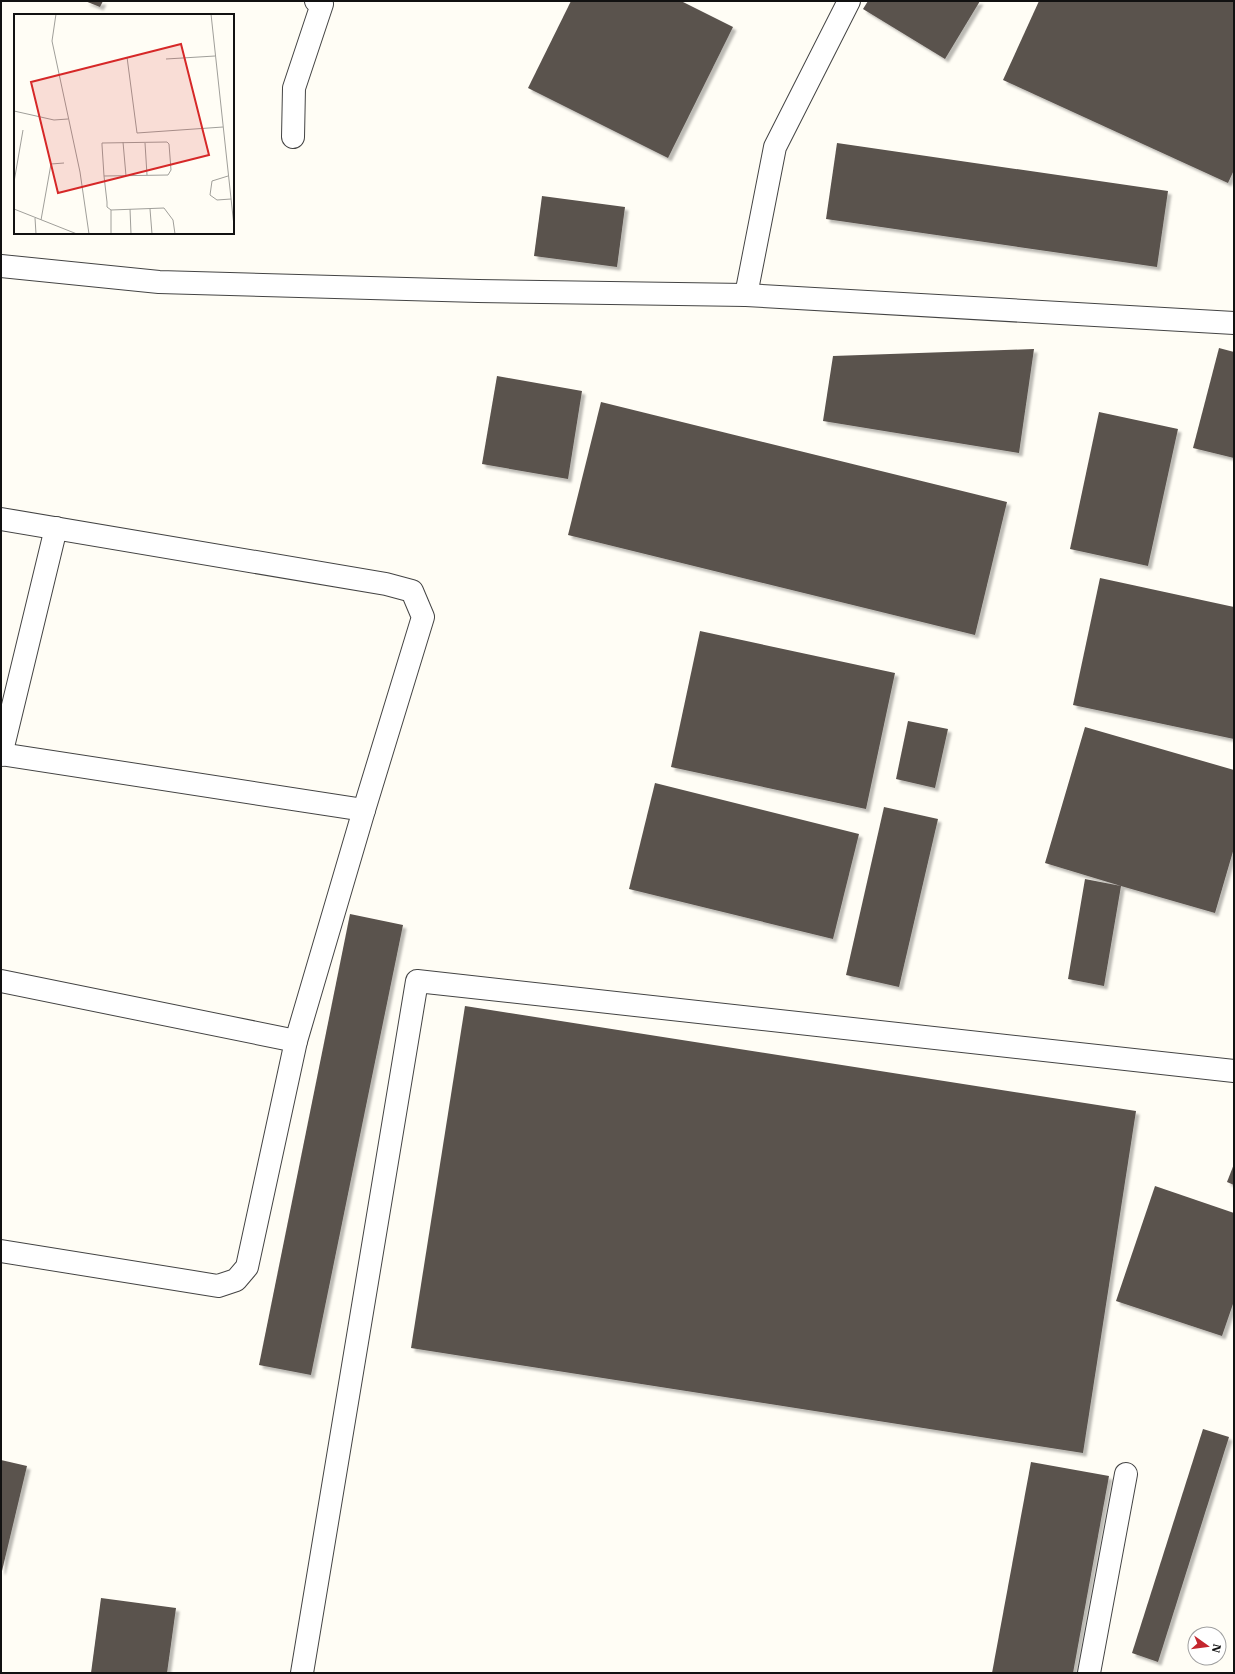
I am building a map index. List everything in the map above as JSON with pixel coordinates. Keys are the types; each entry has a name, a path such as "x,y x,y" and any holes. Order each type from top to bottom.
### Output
{"street":[{"path":"293,137 294,88 322,4 316,1"},
{"path":"746,295 775,147 849,1"},
{"path":"1,266 159,282 478,291 746,295 1234,322"},
{"path":"1,519 386,584 412,591 423,617 296,1041 247,1267 236,1280 218,1286 1,1251"},
{"path":"56,528 1,754 364,810"},
{"path":"1,981 296,1041"},
{"path":"302,1673 417,981 1234,1071"},
{"path":"1089,1673 1126,1474"}],"building":[{"path":"85,1 103,1 100,7"},
{"path":"571,1 681,1 733,27 668,158 528,88"},
{"path":"868,1 980,1 945,59 863,9"},
{"path":"1039,1 1234,1 1234,170 1228,183 1003,80"},
{"path":"837,143 1168,191 1157,267 826,219"},
{"path":"542,196 625,207 617,267 534,256"},
{"path":"1219,348 1234,352 1234,458 1193,448"},
{"path":"1034,349 1019,453 823,421 833,356"},
{"path":"497,376 582,391 568,479 482,464"},
{"path":"601,402 1007,502 975,635 568,535"},
{"path":"1099,412 1178,429 1148,566 1070,549"},
{"path":"1100,578 1234,607 1234,739 1073,705"},
{"path":"700,631 895,673 866,809 671,767"},
{"path":"908,721 948,729 935,788 896,779"},
{"path":"1085,727 1234,770 1234,848 1215,913 1045,863"},
{"path":"655,783 859,834 833,939 629,889"},
{"path":"884,807 938,819 899,987 846,975"},
{"path":"1085,879 1121,886 1104,986 1068,979"},
{"path":"350,914 403,925 311,1375 259,1365"},
{"path":"465,1006 1136,1111 1083,1453 411,1348"},
{"path":"1234,1164 1234,1185 1227,1182"},
{"path":"1155,1186 1234,1213 1234,1301 1222,1336 1116,1301"},
{"path":"1203,1429 1229,1437 1158,1662 1132,1653"},
{"path":"1,1460 27,1466 2,1571 1,1571"},
{"path":"1031,1462 1109,1476 1073,1673 992,1673"},
{"path":"101,1598 176,1608 167,1673 91,1673"}]}
